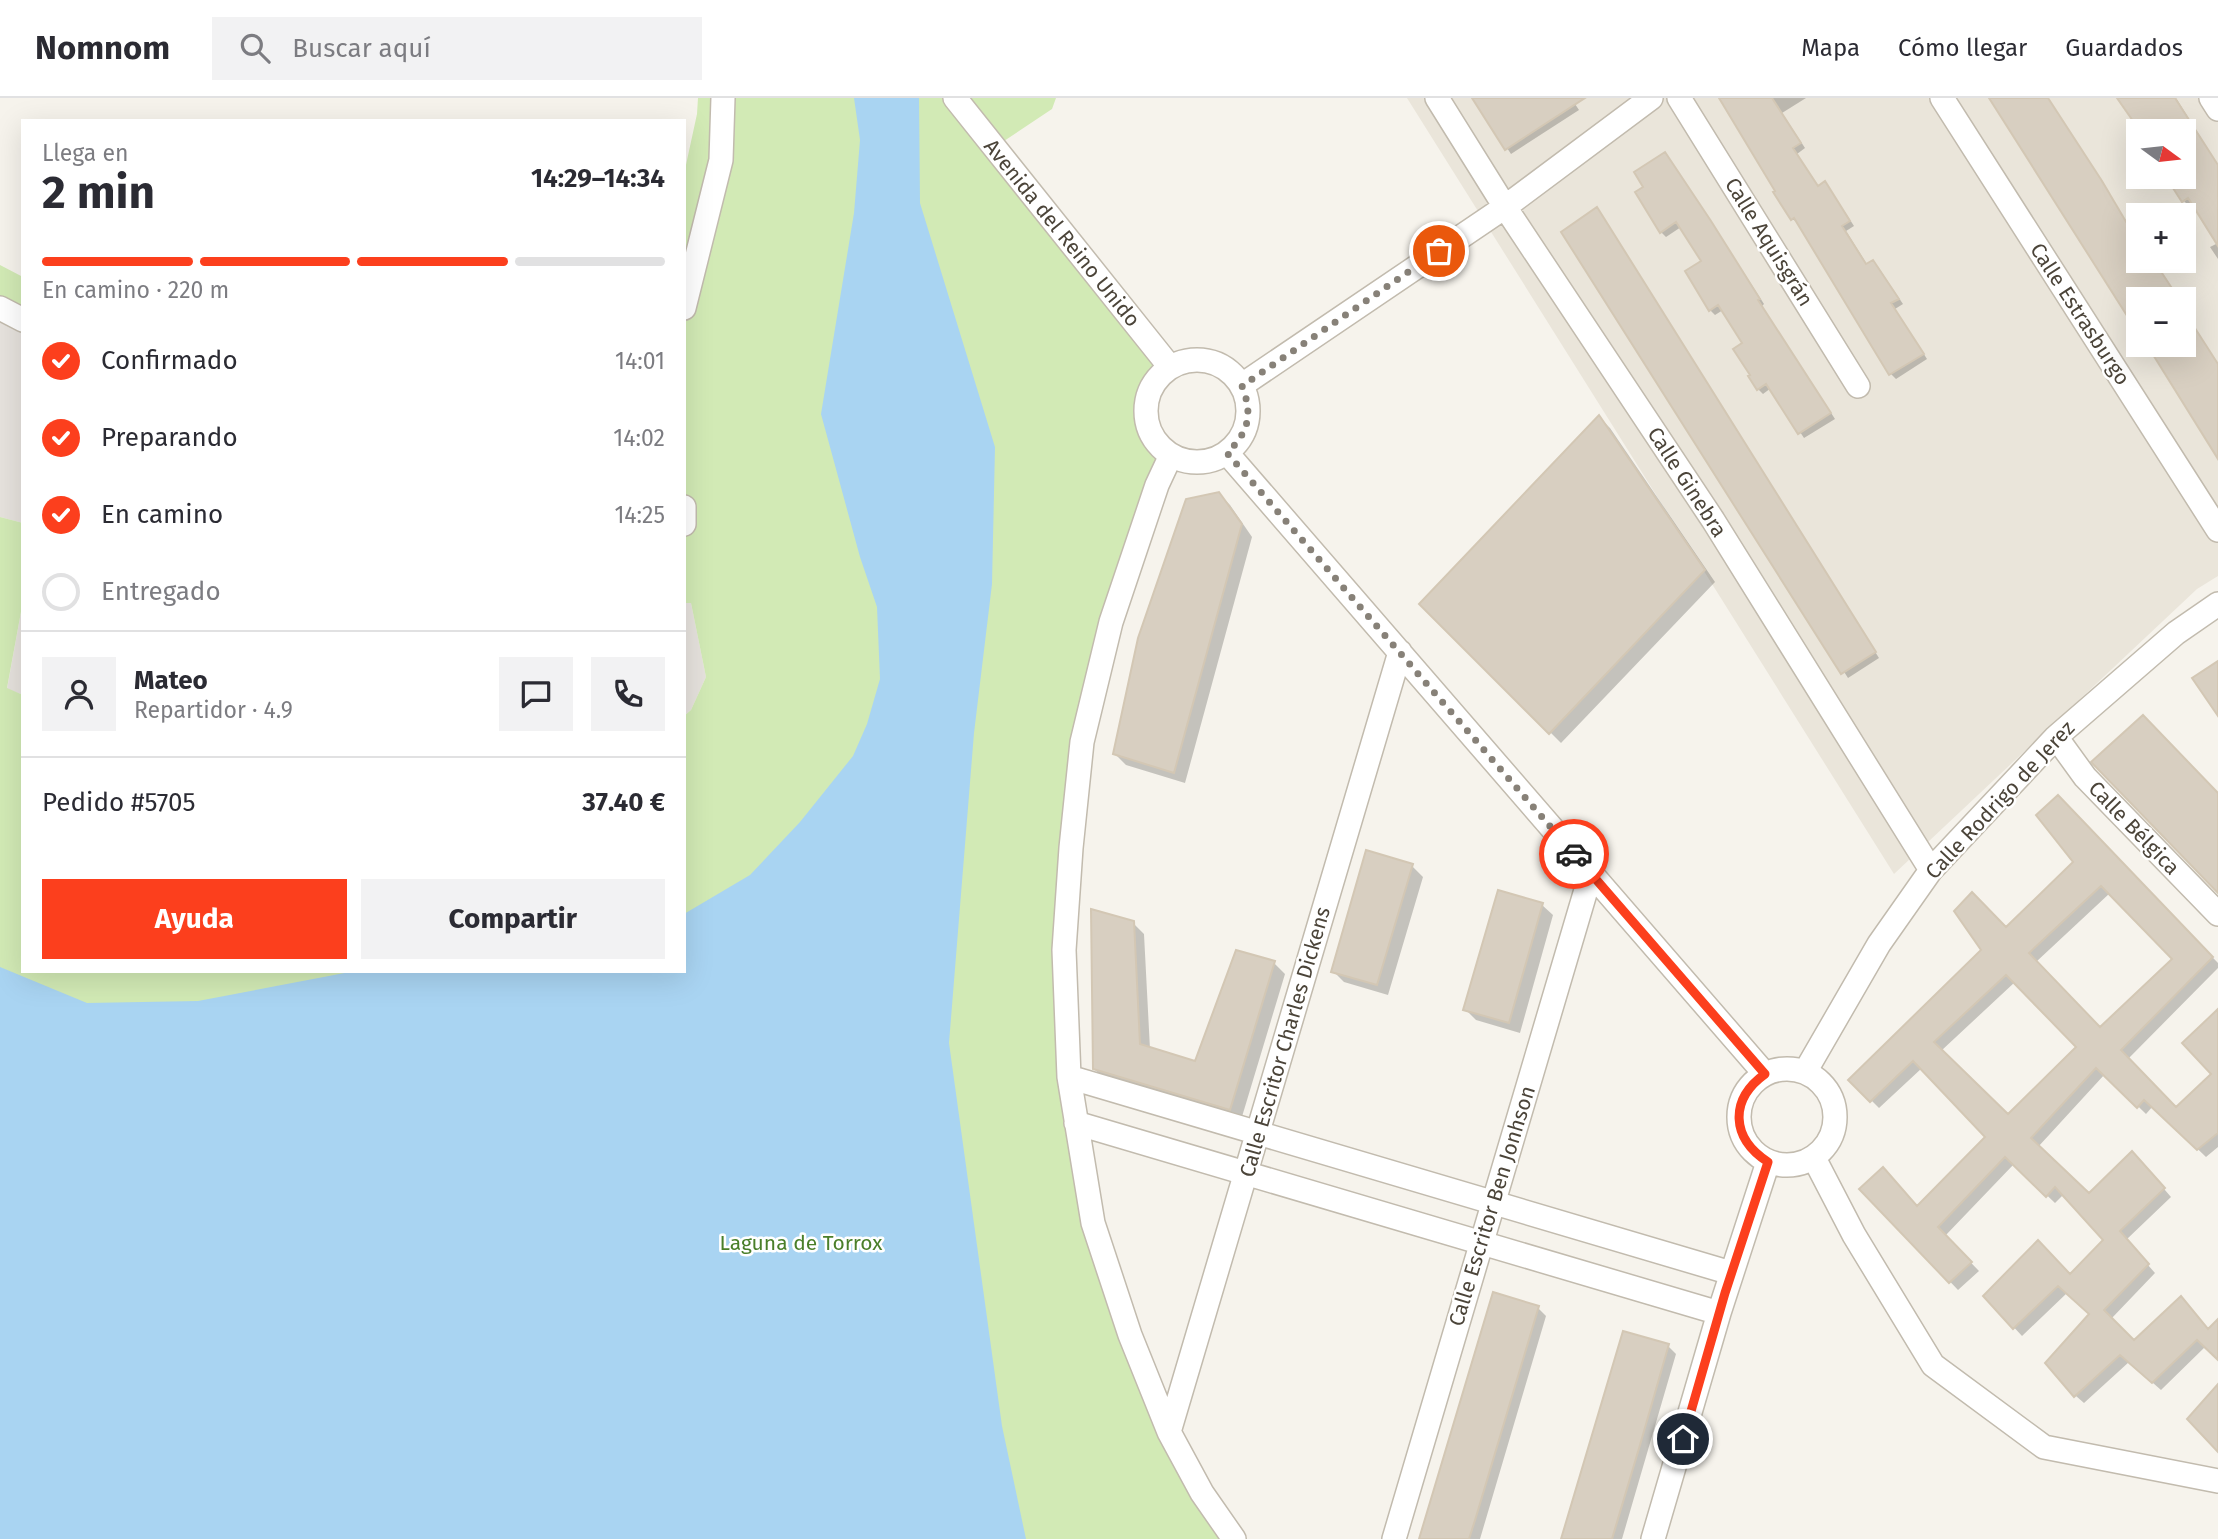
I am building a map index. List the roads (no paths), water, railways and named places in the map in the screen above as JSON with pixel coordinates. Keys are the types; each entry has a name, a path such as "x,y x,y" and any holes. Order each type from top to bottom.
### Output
{"street":[{"path":"686,300 721,160 723,98"},
{"name":"Avenida del Reino Unido","path":"955,98 1170,367"},
{"name":"Calle Ginebra","path":"1437,98 1505,207 1713,520 1931,870"},
{"path":"1242,386 1505,207 1651,98"},
{"name":"Calle Aquisgrán","path":"1679,98 1858,386"},
{"name":"Calle Estrasburgo","path":"1942,98 2218,530"},
{"path":"2211,98 2218,109"},
{"path":"0,308 21,319"},
{"path":"1194,360 1218,363 1232,372 1242,386 1249,414 1238,442 1227,453 1214,460 1185,461 1171,455 1158,444 1149,428 1146,411 1149,394 1157,379 1170,367 1194,360"},
{"path":"1227,453 1765,1074"},
{"path":"1171,455 1157,485 1111,622 1082,742 1063,950 1069,1077 1093,1223 1130,1335 1169,1432 1202,1493 1234,1539"},
{"name":"Calle Rodrigo de Jerez","path":"1805,1072 1879,944 1931,870 2056,737 2176,632 2218,604"},
{"name":"Calle Escritor Charles Dickens","path":"1169,1432 1400,652"},
{"name":"Calle Bélgica","path":"2056,737 2085,776 2218,914"},
{"name":"Calle Escritor Ben Jonhson","path":"1394,1539 1591,873"},
{"path":"1778,1069 1805,1072 1818,1079 1834,1104 1836,1119 1833,1135 1825,1148 1803,1163 1791,1166 1768,1162 1754,1153 1745,1142 1739,1127 1743,1096 1752,1083 1765,1074 1778,1069"},
{"path":"1069,1077 1731,1273"},
{"path":"1076,1123 1719,1313"},
{"path":"1814,1158 1854,1235 1933,1366 2044,1447 2218,1481"},
{"path":"1653,1539 1731,1273 1768,1162"}],"water":[{"name":"Laguna de Torrox","path":"854,98 919,98 920,203 995,447 992,584 974,733 949,1043 1002,1426 1026,1539 0,1539 0,967 87,1003 198,1001 345,973 686,973 686,913 750,875 800,822 853,756 867,724 880,679 877,607 860,557 821,414 854,213 860,140"}]}
